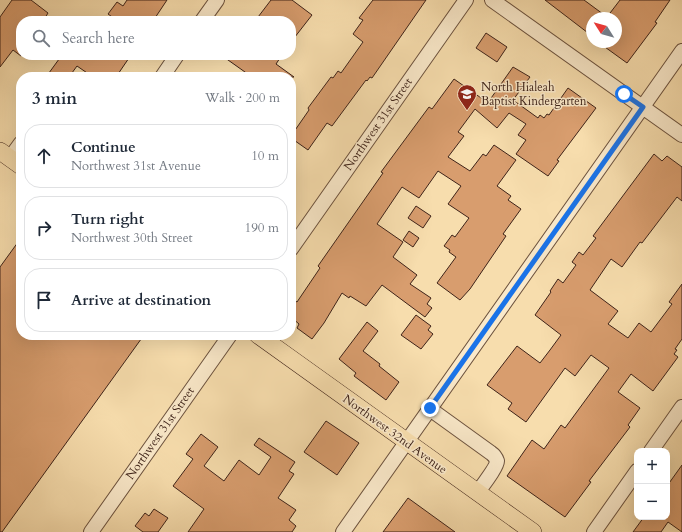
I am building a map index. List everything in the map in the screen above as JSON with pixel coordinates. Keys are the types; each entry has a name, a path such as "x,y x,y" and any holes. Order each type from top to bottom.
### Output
{"main road":[{"name":"Northwest 32nd Avenue","path":"265,340 533,532"}],"street":[{"path":"206,16 217,0"},
{"name":"Northwest 31st Street","path":"296,242 466,0"},
{"path":"492,0 682,135"},
{"path":"343,532 682,51"},
{"path":"166,72 174,60"},
{"path":"10,158 16,150"},
{"name":"Northwest 31st Street","path":"91,532 226,340"},
{"path":"653,448 682,407"},
{"path":"430,408 496,457 497,461 495,466 478,492"},
{"path":"594,532 634,475"}],"building":[{"path":"12,0 31,0 48,13 46,16 16,16 16,52 13,50 0,67 0,17"},
{"path":"127,0 167,0 156,16 111,16 108,14 117,2 123,6"},
{"path":"271,0 292,0 312,15 296,36 296,16 259,16"},
{"path":"373,0 426,0 372,78 370,77 367,81 366,80 332,126 327,123 308,150 296,142 296,129 309,110 308,108 331,77 333,78 338,71 341,73 363,42 353,34 363,20 359,18"},
{"path":"545,0 584,0 600,12 586,12 586,31"},
{"path":"620,0 670,0 655,22 657,23 627,63 606,48 622,48 622,12 611,12"},
{"path":"486,33 507,47 497,62 476,48"},
{"path":"58,60 128,60 119,72 86,72 77,66 73,72 50,72"},
{"path":"228,60 279,60 276,64 287,72 245,72"},
{"path":"513,67 530,77 513,100 538,118 540,115 544,118 547,114 549,115 568,88 596,108 557,160 559,161 548,176 516,154 526,140 518,135 526,124 509,113 497,128 475,109 458,132 464,136 448,157 470,171 483,154 486,156 494,145 516,160 497,186 511,196 508,200 521,209 503,234 506,236 470,289 460,300 437,283 456,257 444,246 452,235 455,237 469,218 448,204 461,186 438,171 419,198 402,187 377,224 403,242 393,257 417,275 410,284 431,298 427,304 432,308 425,317 382,285 366,306 342,293 324,323 312,339 297,328 299,324 296,321 296,301 297,302 320,268 318,266 383,173 381,172 429,107 432,109 454,79 484,100 486,98 489,101"},
{"path":"654,154 662,161 667,156 682,167 682,201 677,197 642,243 640,242 622,267 611,259 590,290 618,311 608,324 628,338 639,323 651,332 672,304 669,302 682,284 682,339 675,349 677,350 674,354 678,357 653,391 631,374 618,392 640,408 628,425 630,427 589,481 591,482 565,517 507,476 532,440 544,449 561,425 565,428 609,368 591,355 575,376 565,368 526,422 508,409 512,403 487,385 517,346 540,363 561,335 535,315 558,279 563,283 576,265 572,262 579,252 583,255 596,238 593,236"},
{"path":"416,206 431,216 423,228 408,218"},
{"path":"409,231 419,238 413,247 403,240"},
{"path":"16,245 16,340 140,340 2,532 0,532 0,267"},
{"path":"416,315 431,326 428,330 433,334 421,349 401,335"},
{"path":"367,322 378,331 363,351 380,364 379,366 399,382 386,400 354,376 356,373 339,359"},
{"path":"326,421 359,443 337,475 304,452"},
{"path":"201,434 218,447 204,466 224,481 239,460 259,475 271,457 254,445 259,438 295,462 289,471 294,474 278,498 296,510 289,520 296,526 292,532 188,532 204,509 173,486 193,459 186,454"},
{"path":"682,465 682,532 668,522 661,532 633,532 642,520 670,520 670,482"},
{"path":"408,498 455,532 383,532"},
{"path":"154,509 168,518 158,532 143,532 135,526 145,513 149,516"}],"place":[{"name":"North Hialeah Baptist Kindergarten","path":"467,111"}],"route":[{"path":"430,408 643,107 624,94"}]}
